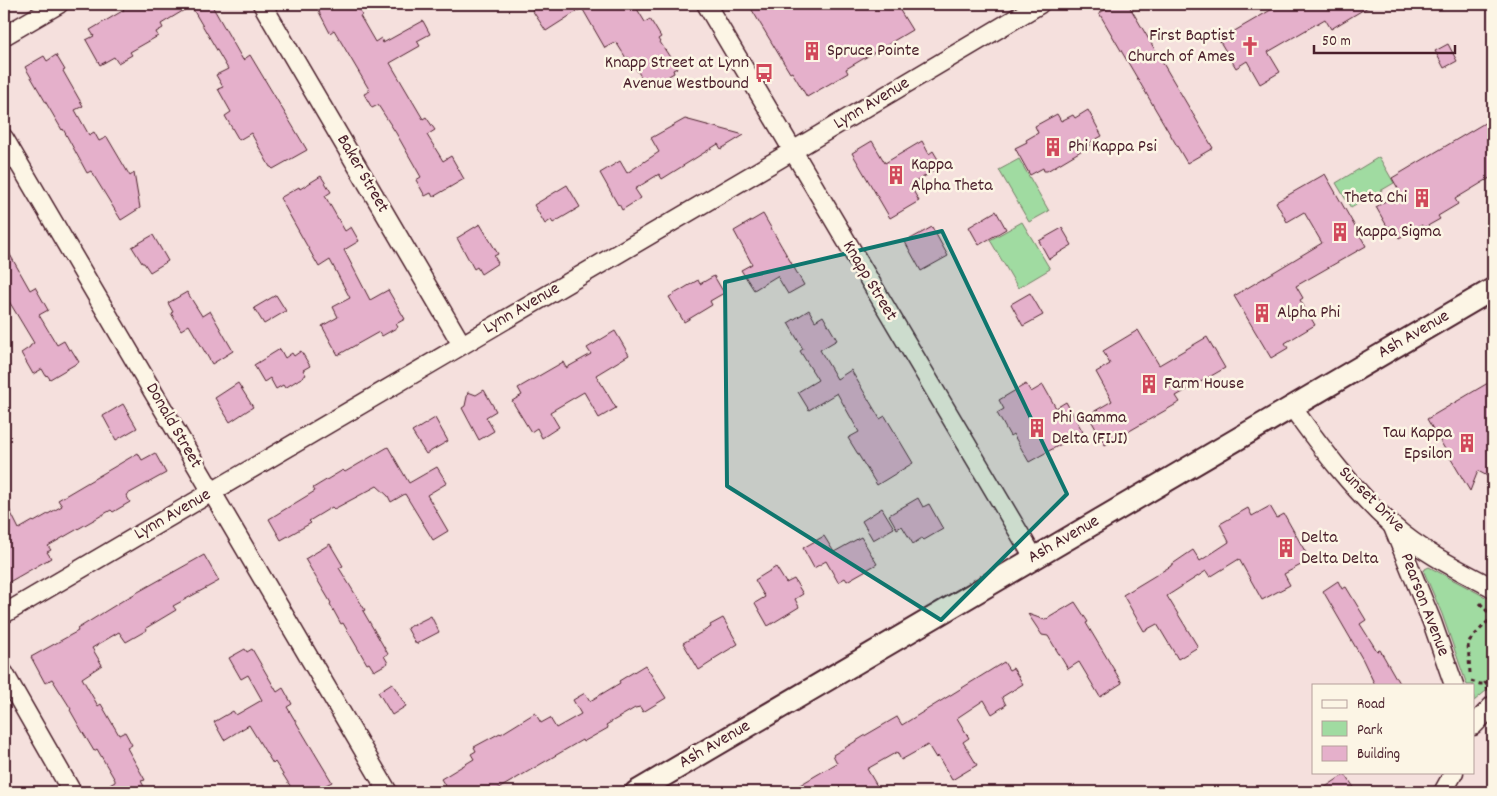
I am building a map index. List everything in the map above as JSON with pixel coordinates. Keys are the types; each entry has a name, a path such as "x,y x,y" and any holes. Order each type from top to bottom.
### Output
{"street":[{"path":"4,36 59,4"},
{"name":"Baker Street","path":"262,4 462,345"},
{"name":"Knapp Street","path":"706,4 1034,558"},
{"name":"Lynn Avenue","path":"4,614 792,152 1040,4"},
{"name":"Donald Street","path":"4,138 388,792"},
{"name":"Ash Avenue","path":"636,792 1493,289"},
{"name":"Sunset Drive","path":"1292,407 1331,459 1362,495 1393,526 1443,561 1493,588"},
{"name":"Pearson Avenue","path":"1393,526 1432,622 1454,684"},
{"path":"4,673 72,792"},
{"path":"1474,725 1493,705"},
{"path":"1442,792 1453,774"}],"path":[{"path":"1472,680 1468,644 1493,618 1487,612"},
{"path":"1493,670 1484,684 1493,695"}],"highlighted area":[{"path":"942,231 1067,494 941,620 727,486 725,282"}],"green space":[{"path":"1379,157 1394,183 1351,208 1336,183"},
{"path":"1019,159 1049,211 1029,222 999,170"},
{"path":"1022,222 1050,269 1018,288 990,240"},
{"path":"1429,567 1493,601 1493,685 1474,701 1474,684 1467,684 1442,614 1424,572"}],"building":[{"path":"131,4 211,4 243,60 250,55 307,150 273,169 270,167 251,133 239,140 225,116 231,112 218,89 223,87 216,75 228,69 191,6 161,24 163,28 156,32 158,36 130,52 132,55 118,63 114,57 100,65 86,40 94,36 90,30"},
{"path":"330,4 356,4 362,15 360,16 375,42 381,38 383,43 423,21 430,34 417,41 420,46 390,63 423,119 426,117 435,130 427,135 443,161 451,156 464,179 433,197 431,193 425,196 416,180 421,177 396,133 378,105 372,108 364,94 370,91 334,30 330,33 318,10"},
{"path":"542,4 634,4 645,22 650,19 661,37 658,39 677,68 673,70 674,73 651,86 647,79 644,81 616,42 605,48 582,8 546,31 532,10"},
{"path":"762,4 896,4 912,30 846,69 848,73 807,97 792,72 790,73 752,10"},
{"path":"1116,4 1128,4 1213,148 1187,163 1099,13"},
{"name":"First Baptist Church of Ames","path":"1281,4 1373,4 1331,29 1325,19 1268,52 1280,72 1260,84 1247,61 1236,68 1219,40"},
{"path":"1448,44 1457,61 1444,68 1435,51"},
{"path":"56,55 83,106 75,110 89,135 94,132 99,141 107,137 130,176 134,173 140,208 121,220 91,171 87,173 25,67 44,56 47,61"},
{"name":"Phi Kappa Psi","path":"1088,110 1102,136 1089,143 1091,145 1047,171 1044,171 1043,168 1030,175 1015,148 1027,142 1026,140 1038,133 1035,126 1057,114 1061,121 1073,115 1075,118"},
{"path":"1493,118 1493,176 1455,199 1458,204 1438,216 1440,219 1424,228 1422,225 1399,238 1391,226 1388,228 1376,207 1400,192 1392,178"},
{"path":"685,119 744,135 721,149 718,144 662,179 659,174 635,189 641,198 622,210 600,173 620,161 627,173 659,152 651,138"},
{"name":"Kappa Alpha Theta","path":"872,141 885,163 922,141 929,154 933,151 942,166 910,185 919,201 890,218 852,153"},
{"path":"1325,174 1366,246 1296,286 1303,298 1300,300 1315,325 1285,343 1288,348 1271,358 1234,296 1322,243 1304,212 1287,222 1276,202"},
{"path":"321,176 331,192 325,196 345,231 351,227 359,241 344,250 370,300 388,290 405,319 396,324 398,327 382,336 379,332 338,355 322,326 338,317 333,307 350,298 330,260 319,267 280,198 299,187 300,189"},
{"path":"567,185 580,207 553,223 551,220 545,224 534,205"},
{"path":"996,211 1006,229 979,245 969,227"},
{"path":"763,214 804,285 788,294 777,276 754,290 741,270 752,264 734,231"},
{"path":"480,224 498,254 494,256 498,263 481,274 477,267 474,269 457,238"},
{"path":"932,227 948,256 921,271 905,242"},
{"path":"1062,228 1072,245 1049,259 1039,241"},
{"path":"153,235 168,261 150,272 132,247"},
{"path":"4,244 30,290 35,287 48,310 39,315 57,345 64,341 79,362 50,379 42,369 33,374 21,353 34,343 4,293"},
{"path":"714,276 724,293 710,301 712,305 684,322 669,297 698,280 700,284"},
{"path":"187,292 202,316 210,311 233,351 212,364 189,325 181,330 171,313 173,312 168,303"},
{"path":"1030,293 1043,315 1023,326 1011,304"},
{"path":"276,295 286,311 264,324 254,308"},
{"path":"809,310 815,321 823,316 837,340 820,350 837,379 851,370 880,419 885,416 913,463 877,485 848,438 859,432 837,393 809,410 798,392 818,380 800,351 803,349 788,323"},
{"name":"Farm House","path":"1138,330 1159,365 1207,337 1225,368 1176,396 1180,402 1105,445 1088,415 1112,401 1096,372 1110,364 1103,351"},
{"path":"615,331 629,355 596,375 616,408 599,418 584,392 550,412 559,427 542,438 537,428 531,432 512,401 522,395 518,388 563,362 566,368 591,354 587,348"},
{"path":"280,349 285,358 292,353 294,356 301,351 310,366 303,370 306,375 285,388 283,385 276,389 270,378 264,382 254,365"},
{"name":"Tau Kappa Epsilon","path":"1493,380 1493,479 1478,471 1470,491 1427,419"},
{"path":"238,383 253,407 230,422 215,398"},
{"name":"Phi Gamma Delta (FIJI)","path":"1026,384 1031,392 1043,385 1056,408 1066,402 1083,432 1029,462 1013,434 1010,436 997,413 1004,409 999,400"},
{"path":"484,390 496,411 486,417 494,431 479,440 462,408 465,406 468,392 476,395"},
{"path":"123,404 137,428 116,440 103,416"},
{"path":"435,418 448,441 426,454 412,432"},
{"path":"388,447 409,483 437,467 447,483 427,495 448,531 433,540 405,494 391,502 388,496 377,486 334,509 332,507 309,521 311,523 281,540 269,519 315,491 313,488"},
{"path":"138,453 142,460 155,453 166,473 126,495 130,502 113,512 111,510 48,546 51,550 47,552 51,558 4,585 4,499 19,529 62,506 58,500"},
{"path":"918,498 923,507 929,504 943,529 913,544 902,526 897,529 889,515"},
{"path":"1270,506 1277,518 1284,514 1310,560 1284,574 1290,585 1262,600 1239,559 1210,577 1206,571 1167,596 1198,647 1178,659 1157,624 1144,631 1123,595 1171,566 1193,550 1200,561 1229,542 1220,524 1248,508 1252,516"},
{"path":"882,508 894,528 873,540 862,521"},
{"path":"824,536 834,552 861,537 877,564 847,581 845,578 838,582 826,561 814,568 803,548"},
{"path":"330,544 343,566 339,568 365,610 363,611 388,654 384,656 388,663 374,671 369,663 367,664 343,623 341,624 305,559"},
{"path":"204,555 219,581 173,606 176,610 126,642 119,632 92,648 102,665 82,678 98,706 101,704 119,735 125,732 132,745 127,748 145,780 141,781 147,792 97,792 115,782 115,780 97,749 94,751 52,679 45,683 31,657 78,631 77,629 122,601"},
{"path":"776,567 786,583 794,579 803,594 795,599 799,607 768,626 755,603 765,597 755,580"},
{"path":"1338,581 1342,589 1346,587 1366,620 1360,624 1377,651 1380,650 1399,684 1375,684 1363,660 1323,591"},
{"path":"1075,602 1122,683 1100,697 1079,662 1068,669 1048,636 1042,635 1028,614 1045,620"},
{"path":"431,616 439,632 416,644 407,628"},
{"path":"723,618 738,644 699,670 683,643"},
{"path":"245,649 247,652 252,649 277,692 283,688 292,704 287,707 332,782 326,785 331,792 294,792 275,762 273,764 249,725 224,740 214,722 233,711 236,715 262,700 248,675 241,679 229,658"},
{"path":"1004,662 1009,670 1013,668 1023,684 1002,697 1006,705 992,714 984,700 957,718 969,738 963,742 977,765 952,780 938,756 936,758 928,745 901,760 897,752 867,769 877,786 866,792 788,792 837,763 833,755 866,735 897,717 902,725"},
{"path":"645,665 666,698 643,712 640,707 635,708 606,725 608,728 583,742 582,740 493,792 449,792 441,779 474,759 471,754 476,751 474,747 501,734 535,713 541,723 550,718 556,728 581,714 573,700 585,693 590,701"},
{"path":"392,683 406,706 392,715 378,692"},
{"path":"1345,774 1357,792 1318,792"}],"place":[{"name":"First Baptist Church of Ames","path":"1250,46"},
{"name":"Spruce Pointe","path":"812,51"},
{"name":"Knapp Street at Lynn Avenue Westbound","path":"764,73"},
{"name":"Phi Kappa Psi","path":"1053,147"},
{"name":"Kappa Alpha Theta","path":"896,175"},
{"name":"Theta Chi","path":"1422,198"},
{"name":"Kappa Sigma","path":"1340,232"},
{"name":"Alpha Phi","path":"1262,313"},
{"name":"Farm House","path":"1149,384"},
{"name":"Phi Gamma Delta (FIJI)","path":"1037,428"},
{"name":"Tau Kappa Epsilon","path":"1467,443"},
{"name":"Delta Delta Delta","path":"1286,548"}]}
